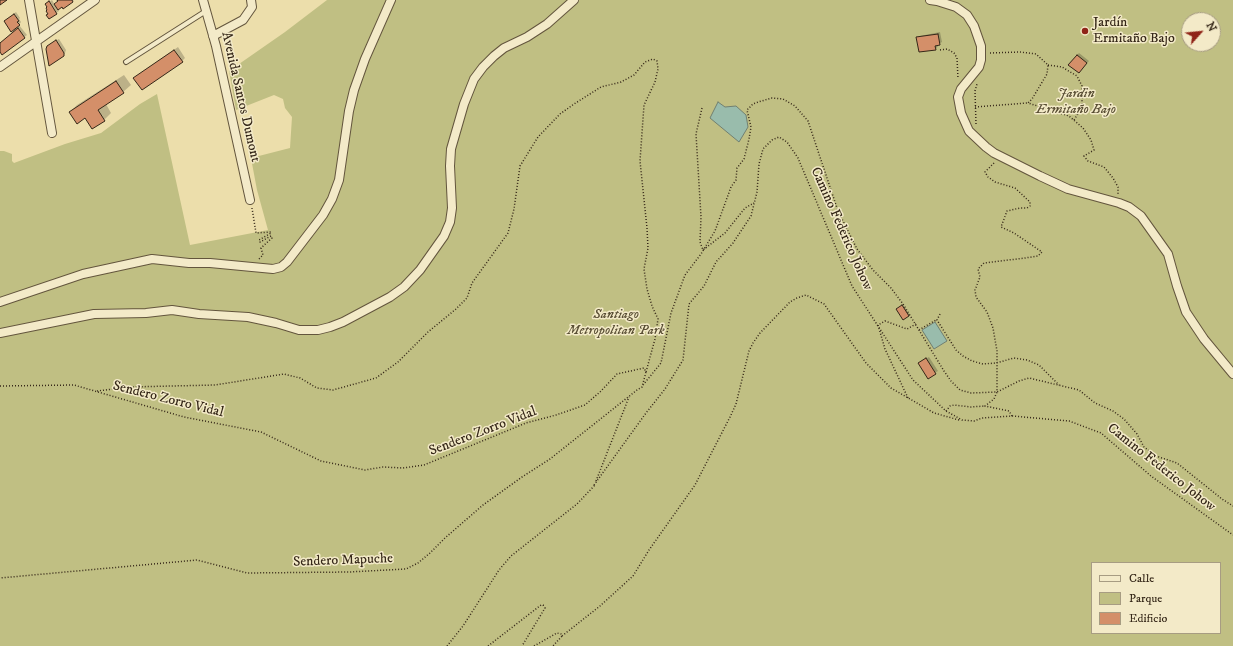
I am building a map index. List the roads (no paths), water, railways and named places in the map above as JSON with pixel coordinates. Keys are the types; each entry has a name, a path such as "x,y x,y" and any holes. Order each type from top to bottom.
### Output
{"street":[{"path":"29,0 52,133"},
{"path":"0,67 94,0"},
{"name":"Avenida Santos Dumont","path":"203,0 213,36 250,200"},
{"path":"213,36 243,20 252,7 251,0"},
{"path":"0,302 83,274 152,259 273,269 281,267 287,262 323,215 332,199 339,180 349,111 354,90 364,60 391,0"},
{"path":"0,333 94,314 146,313 172,310 248,317 299,330 318,330 343,322 384,300 404,287 420,270 444,236 450,222 452,208 450,166 451,149 464,104 474,79 483,67 504,48 547,24 574,0"},
{"path":"930,0 956,7 967,15 974,26 981,46 982,53 978,67 961,89 958,96 960,113 967,128 986,147 1000,156 1068,189 1129,207 1140,216 1168,254 1186,312 1204,339 1233,374"}],"lane":[{"path":"126,62 206,12"}],"place":[{"name":"Jardín Ermitaño Bajo","path":"1085,31"}],"park label":[{"name":"Jardin Ermitaño Bajo","path":"1076,102"},
{"name":"Santiago Metropolitan Park","path":"616,324"}]}
